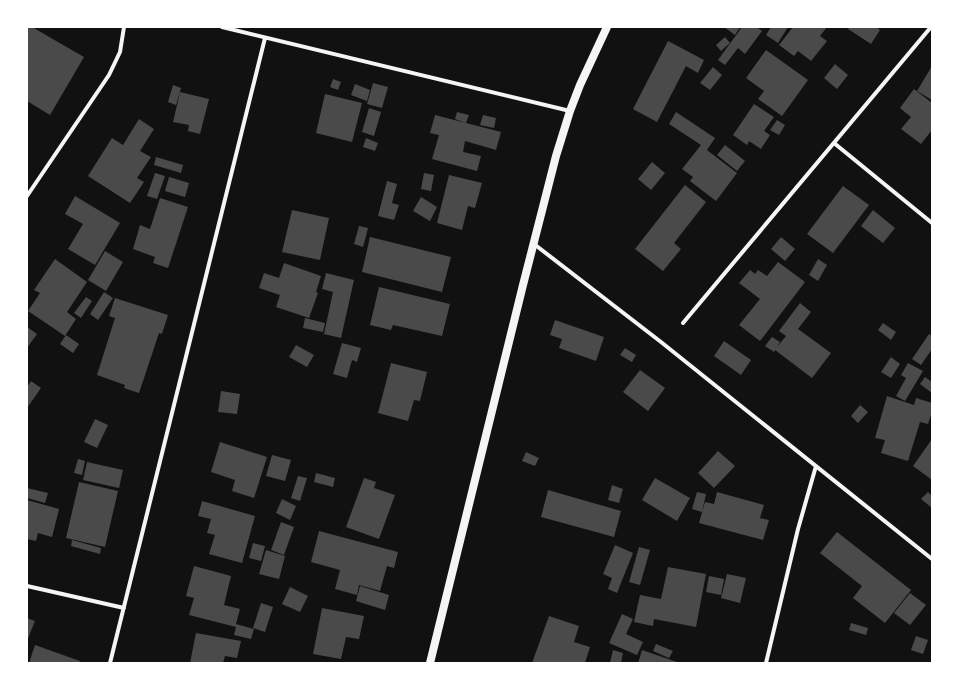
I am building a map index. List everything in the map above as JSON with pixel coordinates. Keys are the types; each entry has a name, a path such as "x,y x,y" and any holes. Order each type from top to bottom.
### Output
{"main road":[{"path":"430,663 556,156 580,85 607,27"}],"street":[{"path":"27,196 109,75 120,52 124,27"},
{"path":"222,27 570,111"},
{"path":"683,323 931,27"},
{"path":"110,663 265,38"},
{"path":"834,143 932,223"},
{"path":"534,244 661,342 932,559"},
{"path":"766,663 798,529 816,466"},
{"path":"27,586 124,608"}],"building":[{"path":"27,27 32,27 84,57 50,115 27,101"},
{"path":"724,27 740,27 735,35"},
{"path":"742,27 757,27 762,31 745,54 738,48 725,65 718,60"},
{"path":"771,27 788,27 778,43 766,35"},
{"path":"793,27 827,27 820,36 827,41 811,61 798,51 794,56 779,45"},
{"path":"850,27 876,27 880,30 871,44 848,29"},
{"path":"725,37 730,43 721,51 716,45"},
{"path":"668,41 704,60 698,73 686,66 657,122 633,109"},
{"path":"766,50 808,80 782,116 758,99 764,91 746,78"},
{"path":"835,64 848,75 837,89 824,78"},
{"path":"932,66 932,100 917,91"},
{"path":"713,67 722,75 710,90 700,83"},
{"path":"333,79 341,82 338,90 330,87"},
{"path":"373,83 388,87 382,108 367,104"},
{"path":"355,84 370,90 367,101 351,95"},
{"path":"173,85 181,88 176,105 168,102"},
{"path":"914,89 932,103 932,130 921,144 901,129 911,117 900,108"},
{"path":"180,92 209,99 200,134 188,131 189,125 173,122"},
{"path":"325,94 362,103 352,142 316,133"},
{"path":"754,104 774,117 764,131 770,135 761,149 749,141 747,145 733,135"},
{"path":"369,108 381,112 374,136 362,132"},
{"path":"457,112 469,115 466,123 455,119"},
{"path":"676,112 715,138 707,150 737,173 716,201 690,181 693,177 682,169 701,145 669,124"},
{"path":"435,115 501,132 496,150 465,141 463,152 481,156 477,171 432,159 439,135 430,133"},
{"path":"483,115 496,118 494,128 480,125"},
{"path":"139,119 154,129 140,151 151,157 137,178 144,182 130,203 88,176 112,138 123,145"},
{"path":"777,120 785,125 779,135 770,130"},
{"path":"366,138 378,143 375,151 363,147"},
{"path":"725,145 745,161 737,171 717,155"},
{"path":"156,157 183,165 181,173 154,165"},
{"path":"652,162 665,173 651,190 638,179"},
{"path":"155,173 165,176 157,199 147,196"},
{"path":"424,173 434,175 431,191 421,189"},
{"path":"449,175 482,183 475,208 468,206 462,230 437,223"},
{"path":"169,177 189,183 185,197 165,191"},
{"path":"387,181 397,184 392,203 399,205 394,220 378,216"},
{"path":"685,185 706,202 674,243 681,249 663,271 635,249"},
{"path":"843,186 869,205 833,253 807,234"},
{"path":"75,196 120,223 95,265 68,249 83,224 65,214"},
{"path":"421,197 437,207 430,221 413,211"},
{"path":"160,198 188,207 168,268 153,263 155,257 133,249 140,225 150,229"},
{"path":"292,210 329,218 320,260 282,252"},
{"path":"873,210 895,228 883,243 861,226"},
{"path":"359,226 368,228 363,247 354,244"},
{"path":"370,237 451,257 442,292 362,272"},
{"path":"781,237 795,249 785,261 771,249"},
{"path":"105,251 123,262 106,291 88,280"},
{"path":"55,259 87,282 67,312 76,319 65,336 28,311 40,293 34,290"},
{"path":"818,259 827,265 818,281 809,275"},
{"path":"778,262 805,282 760,341 739,325 760,299 739,283 750,270 755,274 758,270 767,276"},
{"path":"284,263 321,276 316,292 318,293 309,318 276,307 280,295 259,288 264,273 279,278"},
{"path":"326,273 354,280 341,338 324,334 333,292 322,289"},
{"path":"379,287 450,304 442,336 393,325 391,330 370,325"},
{"path":"104,292 113,298 98,320 90,314"},
{"path":"86,297 92,301 81,318 74,313"},
{"path":"115,298 168,315 162,334 159,333 139,393 124,388 125,385 97,375 115,318 109,316"},
{"path":"800,303 811,312 798,329 831,353 812,378 775,350 774,352 765,346 772,337 780,342 777,347 786,336 779,331"},
{"path":"305,318 325,323 323,332 303,328"},
{"path":"555,320 604,337 596,361 559,348 562,339 550,335"},
{"path":"883,323 896,332 891,340 878,330"},
{"path":"27,327 37,334 27,348"},
{"path":"929,334 932,336 932,349 921,365 912,359"},
{"path":"66,335 79,344 73,353 60,344"},
{"path":"724,341 751,360 741,375 714,356"},
{"path":"342,343 361,348 357,362 352,360 347,378 333,374"},
{"path":"296,345 314,355 307,367 289,357"},
{"path":"625,348 636,355 632,362 620,355"},
{"path":"891,357 900,364 891,378 881,372"},
{"path":"391,363 427,372 420,401 414,400 408,421 378,413"},
{"path":"908,363 923,371 905,401 896,396 906,378 901,375"},
{"path":"640,370 665,388 648,411 623,392"},
{"path":"925,377 932,382 932,393 920,384"},
{"path":"31,381 41,388 27,408 27,387"},
{"path":"221,391 240,394 237,414 218,412"},
{"path":"887,396 914,405 916,398 932,403 932,412 928,424 920,422 908,461 881,453 885,440 875,438"},
{"path":"860,405 868,412 858,423 851,416"},
{"path":"95,419 108,425 97,448 84,442"},
{"path":"932,439 932,480 913,466"},
{"path":"220,442 267,457 254,498 232,491 235,480 211,472"},
{"path":"718,451 735,466 714,488 698,473"},
{"path":"526,452 539,458 535,466 522,461"},
{"path":"272,455 291,460 285,481 266,476"},
{"path":"78,459 85,461 82,475 74,473"},
{"path":"87,462 123,470 119,488 83,480"},
{"path":"316,473 335,478 333,487 314,482"},
{"path":"298,476 307,478 300,501 291,498"},
{"path":"364,478 376,482 374,488 395,495 379,539 346,527"},
{"path":"655,478 690,498 677,521 642,500"},
{"path":"79,482 118,491 105,547 66,538"},
{"path":"612,485 623,489 619,503 608,500"},
{"path":"27,488 48,493 45,503 27,498"},
{"path":"548,490 621,511 614,537 541,517"},
{"path":"697,492 706,494 702,512 692,509"},
{"path":"717,492 764,505 760,518 769,520 763,540 699,523 705,502 714,504"},
{"path":"928,492 932,496 932,508 921,499"},
{"path":"282,499 296,506 290,520 276,513"},
{"path":"27,500 59,509 52,537 38,533 36,541 27,539"},
{"path":"202,501 255,516 242,563 209,554 215,535 207,533 211,519 198,516"},
{"path":"281,522 294,527 284,555 271,550"},
{"path":"319,531 398,552 394,568 387,566 380,591 359,585 357,595 335,589 340,570 311,562"},
{"path":"837,532 911,590 885,623 853,598 862,586 820,553"},
{"path":"72,540 101,548 100,554 71,546"},
{"path":"253,543 265,546 261,561 249,558"},
{"path":"615,545 633,553 617,593 608,589 612,578 603,574"},
{"path":"639,547 650,550 640,585 629,582"},
{"path":"266,550 285,556 279,579 259,574"},
{"path":"194,566 231,576 224,605 240,609 236,624 254,629 251,639 234,635 236,627 189,615 194,598 186,596"},
{"path":"668,567 706,574 696,627 654,619 653,626 634,622 640,595 661,599"},
{"path":"727,574 746,578 740,603 721,598"},
{"path":"709,576 724,579 721,595 706,592"},
{"path":"360,586 389,595 385,610 356,601"},
{"path":"290,587 308,596 300,612 282,604"},
{"path":"910,593 926,605 910,625 894,613"},
{"path":"261,603 273,607 265,632 253,628"},
{"path":"322,608 364,616 359,639 346,637 341,659 313,654"},
{"path":"622,614 633,619 626,634 643,642 637,655 609,643"},
{"path":"549,616 579,626 574,642 590,647 585,663 532,663"},
{"path":"27,618 35,621 27,641"},
{"path":"851,623 868,628 866,635 849,630"},
{"path":"196,633 241,641 237,658 225,656 223,663 190,663"},
{"path":"916,636 928,640 923,654 911,650"},
{"path":"656,644 673,651 669,658 653,651"},
{"path":"35,645 80,661 79,663 29,663"},
{"path":"613,650 623,653 621,663 610,663"},
{"path":"642,650 680,663 638,663"}]}
